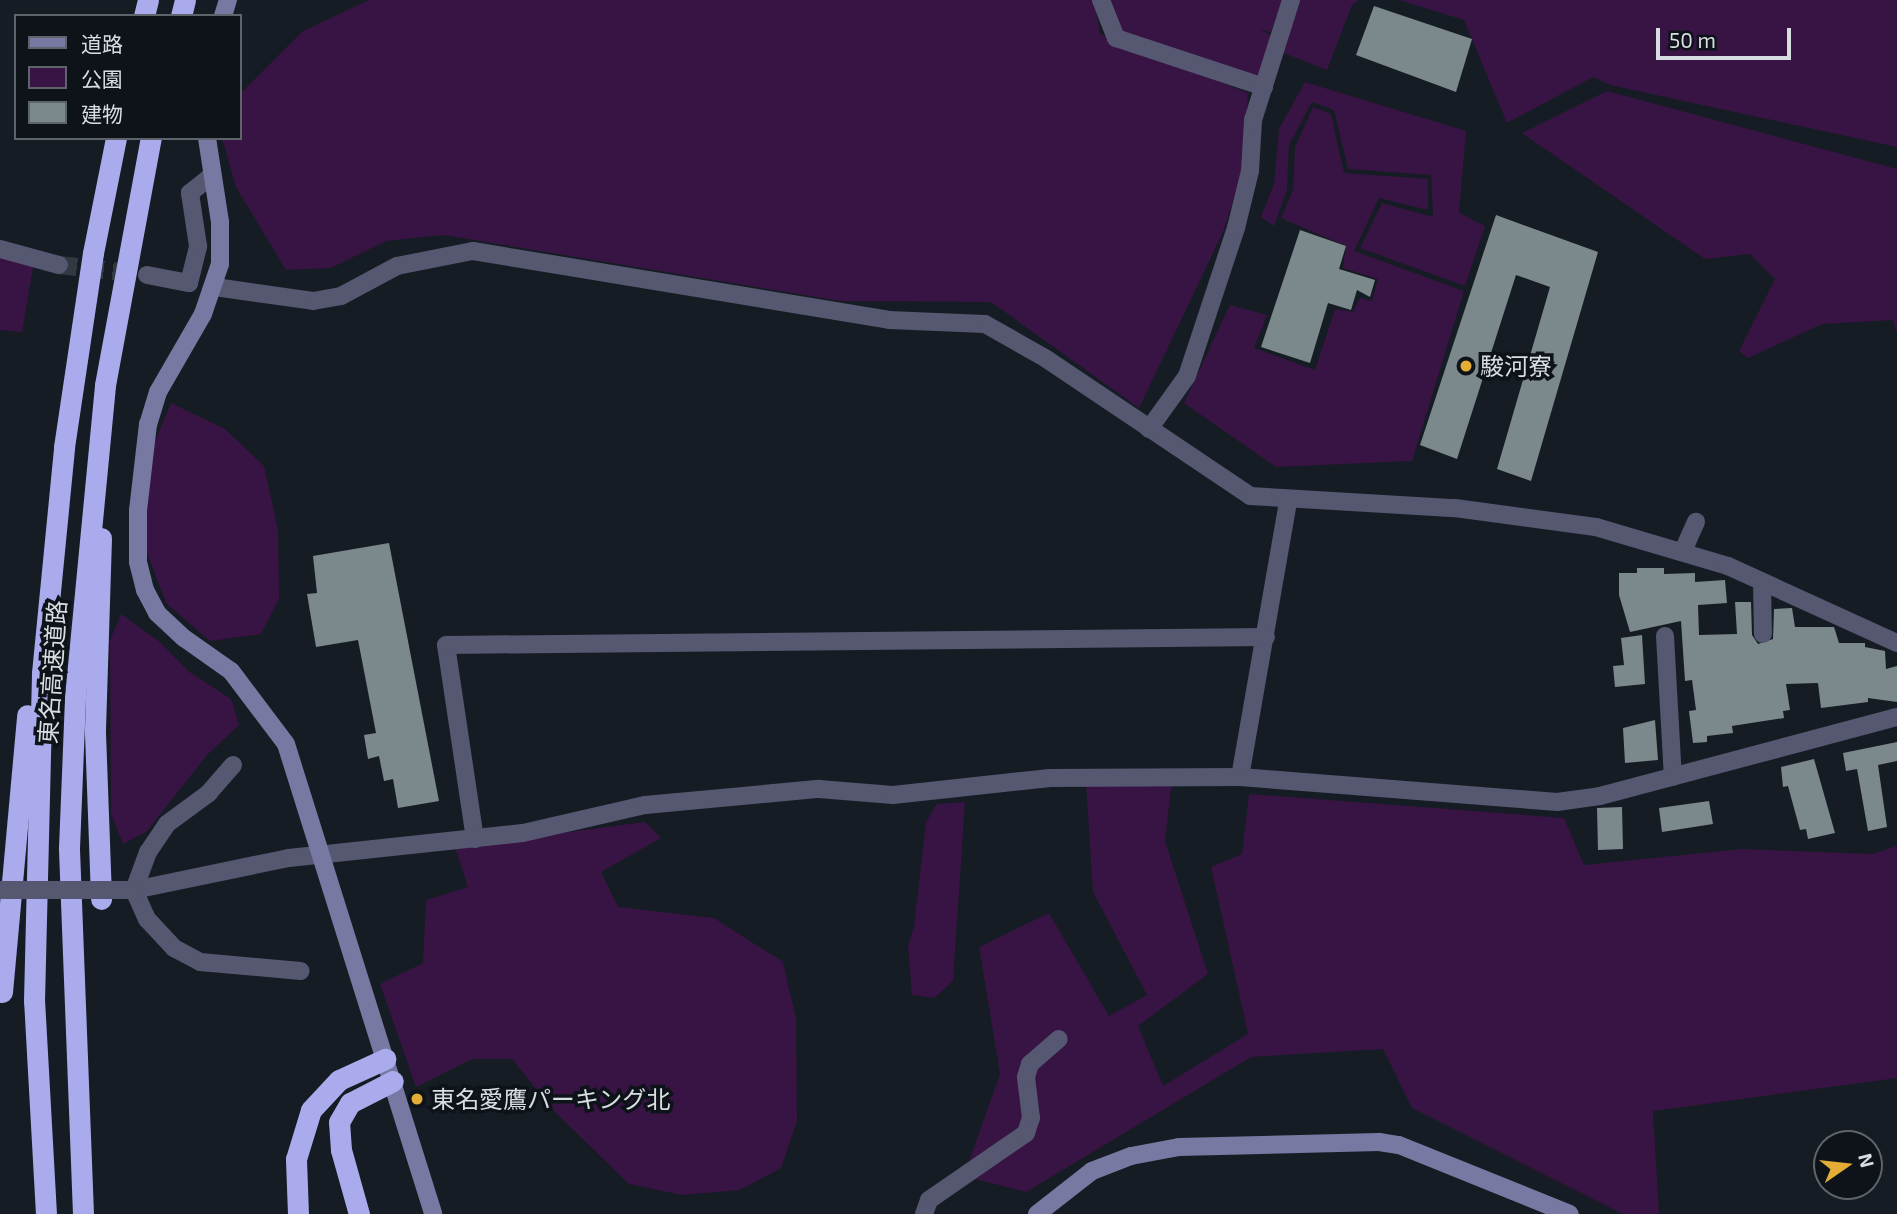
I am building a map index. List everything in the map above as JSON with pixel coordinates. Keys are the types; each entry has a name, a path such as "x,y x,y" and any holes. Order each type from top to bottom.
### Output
{"highway":[{"name":"東名高速道路","path":"46,1214 34,1001 34,870 42,673 52,553 93,253 116,140"},
{"name":"東名高速道路","path":"83,1214 69,848 75,697 105,386 151,140"},
{"path":"101,899 96,733 105,386"},
{"path":"2,992 23,746 52,553"},
{"path":"298,1214 296,1159 311,1110 340,1080 385,1059"},
{"path":"359,1214 341,1150 339,1122 350,1103 393,1081"}],"street":[{"path":"1101,0 1116,38 1264,87"},
{"path":"1149,429 1187,376 1236,228 1250,172 1253,120 1292,0"},
{"path":"207,140 221,233 215,288 152,408 140,476 138,562 145,590 158,613 184,638 231,671 270,718 299,776 320,858 393,1081 433,1214"},
{"path":"147,275 189,284 198,246 190,193 212,175"},
{"path":"0,248 59,265"},
{"path":"215,288 313,301 341,296 397,266 473,251 889,320 985,324 1250,496 1455,508 1596,527 1682,551 1897,643"},
{"path":"1240,777 1289,500"},
{"path":"1682,551 1696,522"},
{"path":"1762,583 1763,634"},
{"path":"1665,636 1673,777"},
{"path":"475,839 446,645 1266,637"},
{"path":"0,890 134,890 289,858 320,858 475,839 645,805 819,789 894,795 1050,778 1240,777 1557,802 1600,796 1897,717"},
{"path":"233,765 209,793 167,824 148,852 134,890 147,919 174,948 200,962 301,971"},
{"path":"924,1214 929,1200 1026,1133 1031,1118 1026,1077 1030,1064 1059,1039"},
{"path":"1037,1214 1092,1171 1131,1156 1179,1147 1379,1142 1399,1145 1570,1214"}],"green space":[{"path":"369,0 1094,0 1100,34 1248,93 1242,173 1223,232 1139,408 991,302 841,301 443,235 386,241 331,268 286,270 236,187 223,140 242,140 242,92 303,31"},
{"path":"1099,0 1282,0 1271,32 1258,29 1276,37 1256,91 1116,38"},
{"path":"1296,0 1359,0 1352,5 1327,70 1281,52"},
{"path":"1399,0 1897,0 1897,147 1610,85 1593,77 1507,123 1464,20"},
{"path":"1305,82 1466,131 1459,213 1485,226 1465,286 1360,248 1382,203 1433,217 1431,175 1348,169 1334,110 1312,102 1289,145 1287,190 1274,226 1261,217 1274,184 1279,129"},
{"path":"1607,91 1897,169 1897,333 1893,320 1822,324 1748,358 1739,351 1775,279 1750,254 1705,259 1522,133"},
{"path":"1313,107 1331,114 1344,173 1428,179 1428,210 1379,198 1354,251 1464,291 1412,461 1276,467 1184,403 1230,305 1267,315 1254,348 1315,370 1335,309 1353,312 1360,298 1372,301 1378,279 1343,268 1346,246 1281,218 1293,190 1295,147"},
{"path":"0,247 33,268 22,332 0,330"},
{"path":"171,403 225,429 264,466 278,530 279,599 261,634 210,641 166,603 146,550 149,456"},
{"path":"121,614 161,643 188,671 231,699 239,725 207,755 146,832 123,844 111,814 110,640"},
{"path":"1172,780 1165,841 1208,974 1138,1026 1163,1086 1248,1034 1211,867 1242,854 1249,794 1564,818 1584,865 1742,849 1872,854 1897,846 1897,1078 1653,1111 1659,1214 1623,1214 1412,1108 1383,1049 1251,1057 1026,1192 964,1176 1000,1074 979,947 1049,913 1109,1016 1147,995 1093,892 1086,783"},
{"path":"965,802 953,981 934,998 912,995 908,946 914,926 926,822 937,804"},
{"path":"645,822 661,838 601,872 618,907 714,918 783,962 796,1019 797,1121 781,1168 740,1190 682,1195 629,1184 554,1111 512,1059 472,1059 416,1087 380,984 423,963 426,900 468,887 455,847"}],"building":[{"path":"1374,6 1472,39 1456,92 1356,55"},
{"name":"駿河寮","path":"1496,215 1598,252 1531,481 1497,469 1550,287 1516,275 1457,459 1420,445"},
{"path":"1300,230 1346,246 1339,269 1375,280 1370,297 1357,290 1351,310 1328,303 1310,363 1261,347"},
{"path":"389,543 439,801 398,808 393,779 384,781 379,756 368,759 364,735 376,733 358,640 316,647 307,594 317,593 313,556"},
{"path":"1637,568 1664,568 1664,574 1695,573 1695,582 1725,580 1727,603 1698,605 1699,635 1737,634 1735,602 1751,602 1752,635 1758,644 1773,639 1774,609 1792,608 1795,627 1834,627 1839,643 1865,643 1865,647 1885,651 1886,669 1897,666 1897,702 1868,698 1868,702 1821,708 1818,683 1786,684 1790,710 1783,711 1784,718 1732,726 1733,733 1707,736 1707,742 1693,743 1689,711 1696,710 1692,680 1685,681 1681,621 1630,632 1619,595 1619,573 1637,573"},
{"path":"1642,635 1645,684 1615,687 1613,666 1624,665 1621,638"},
{"path":"1655,720 1658,760 1625,763 1623,728"},
{"path":"1897,742 1897,761 1878,765 1887,827 1868,831 1857,769 1846,771 1843,753"},
{"path":"1814,759 1835,833 1808,839 1806,829 1800,830 1788,786 1783,787 1781,767"},
{"path":"1709,801 1713,824 1662,832 1659,808"},
{"path":"1622,807 1623,849 1598,850 1597,808"}],"tunnel":[{"path":"59,265 139,274"}],"place":[{"name":"駿河寮","path":"1466,366"},
{"name":"東名愛鷹パーキング北","path":"417,1099"}]}
